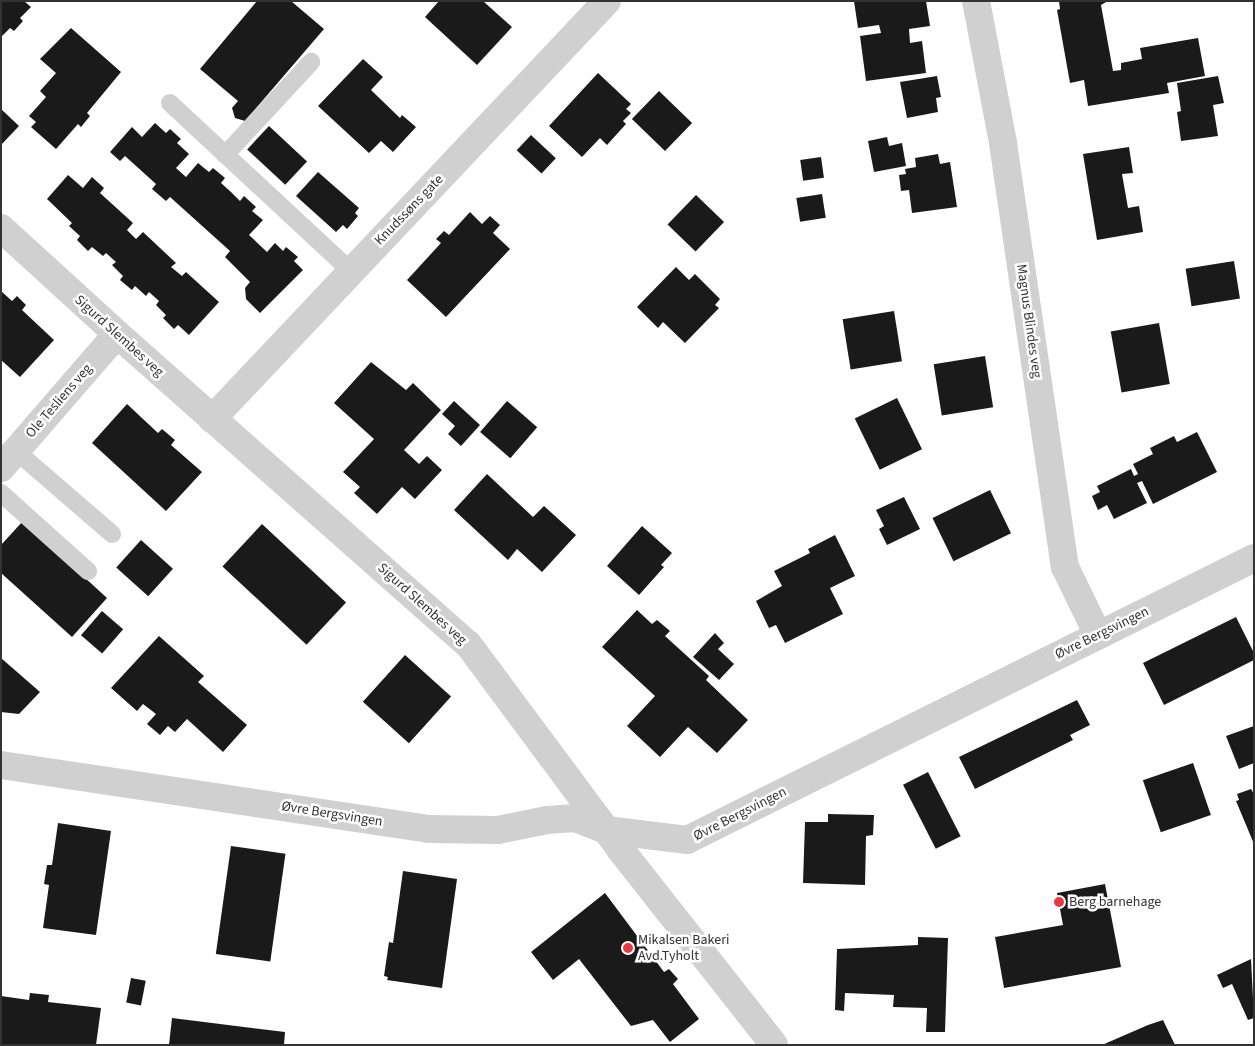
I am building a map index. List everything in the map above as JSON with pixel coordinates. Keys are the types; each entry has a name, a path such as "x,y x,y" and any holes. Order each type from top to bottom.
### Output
{"street":[{"name":"Knudssøns gate","path":"212,419 350,270 523,94 607,1"},
{"name":"Magnus Blindes veg","path":"976,1 1003,144 1065,566 1098,635"},
{"name":"Sigurd Slembes veg","path":"1,228 212,419 468,644 606,830 774,1045"},
{"name":"Ole Tesliens veg","path":"9,460 117,334"},
{"name":"Øvre Bergsvingen","path":"1,765 429,829 498,830 575,818 606,830 687,840 1254,558"}],"lane":[{"path":"225,154 311,62"},
{"path":"170,103 350,270"},
{"path":"9,460 112,534"},
{"path":"1,493 88,571"}],"building":[{"path":"1,1 24,1 31,7 20,18 23,21 14,31 10,28 1,37"},
{"path":"257,1 291,1 324,29 245,121 235,118 232,108 238,101 200,69"},
{"path":"439,1 483,1 512,27 477,65 425,17"},
{"path":"854,1 926,1 930,26 909,29 910,43 922,41 926,73 866,81 860,36 881,33 879,25 858,28"},
{"path":"1059,1 1108,1 1101,5 1113,71 1121,70 1121,63 1142,59 1140,48 1198,38 1205,76 1167,83 1169,93 1088,106 1084,80 1070,83 1057,10 1060,9"},
{"path":"71,28 121,72 87,113 90,116 81,127 78,124 56,149 31,127 36,122 29,116 46,97 40,91 56,73 40,59"},
{"path":"363,59 383,77 371,90 400,118 402,115 416,127 393,152 381,141 369,153 318,106"},
{"path":"598,73 631,104 626,109 631,113 623,121 626,124 607,145 600,138 582,157 549,126"},
{"path":"937,76 941,97 936,98 938,112 907,118 900,82"},
{"path":"1218,76 1224,103 1213,105 1218,136 1181,141 1177,112 1181,111 1177,83"},
{"path":"659,91 692,123 665,151 632,119"},
{"path":"1,109 19,126 1,145"},
{"path":"155,123 166,133 170,129 181,139 177,143 189,154 176,168 186,177 198,163 209,172 213,168 225,178 221,183 240,201 244,196 256,207 252,211 263,220 249,235 267,252 275,243 283,251 286,247 298,257 294,261 303,270 260,313 246,299 245,288 250,282 225,257 230,251 170,197 166,201 152,189 156,184 125,156 120,161 110,152 132,127 142,137"},
{"path":"269,126 307,161 285,185 247,149"},
{"path":"531,135 556,158 542,174 517,150"},
{"path":"887,137 889,146 902,143 906,166 874,172 868,141"},
{"path":"1129,147 1133,173 1122,174 1128,208 1139,206 1143,232 1097,240 1083,154"},
{"path":"938,154 940,164 950,162 957,207 912,213 909,190 901,191 899,175 906,174 905,169 916,167 915,158"},
{"path":"821,157 824,178 803,181 800,160"},
{"path":"318,172 359,208 355,213 358,216 347,229 343,225 336,232 296,196"},
{"path":"68,175 83,188 92,177 104,188 100,193 133,223 127,230 136,239 143,232 176,263 171,267 182,276 186,272 219,302 189,335 178,325 174,329 163,318 166,315 156,305 159,301 149,292 146,296 135,286 132,290 120,280 123,276 112,265 116,262 106,253 103,256 92,247 88,251 77,240 80,236 69,226 72,223 47,199"},
{"path":"822,194 826,218 800,222 796,198"},
{"path":"696,195 724,222 696,252 668,224"},
{"path":"470,212 482,224 490,216 500,225 493,233 510,249 446,317 407,280 441,243 436,239 444,231 449,235"},
{"path":"1234,261 1240,299 1192,306 1186,269"},
{"path":"676,267 689,280 695,274 720,299 715,305 719,308 685,343 663,322 658,328 637,307"},
{"path":"1,291 12,301 17,296 26,305 22,310 54,340 20,377 1,360"},
{"path":"894,311 902,361 851,370 843,319"},
{"path":"1159,323 1170,384 1122,393 1111,332"},
{"path":"985,356 993,407 942,415 934,364"},
{"path":"371,362 406,390 413,383 441,410 404,450 419,464 427,456 442,470 415,499 402,487 377,514 354,493 360,487 343,472 374,439 334,403"},
{"path":"897,398 922,449 880,470 855,419"},
{"path":"454,401 480,425 461,446 448,434 455,426 442,414"},
{"path":"507,401 537,427 510,458 480,432"},
{"path":"127,404 158,433 162,429 175,440 171,445 202,472 166,511 92,443"},
{"path":"1197,432 1217,472 1153,504 1142,481 1137,483 1147,503 1114,519 1107,505 1098,510 1092,496 1100,492 1097,486 1131,469 1134,476 1138,474 1133,464 1153,454 1150,448 1174,436 1177,442"},
{"path":"487,474 533,517 544,506 576,535 542,572 517,549 508,560 454,510"},
{"path":"990,490 1011,533 954,561 932,518"},
{"path":"904,497 920,529 887,545 879,529 884,526 876,510"},
{"path":"23,521 107,598 72,637 1,573 1,545"},
{"path":"262,524 346,602 307,645 222,566"},
{"path":"642,526 672,553 661,565 664,567 639,595 607,566"},
{"path":"835,535 855,576 830,588 843,614 785,643 776,625 769,628 756,601 782,586 774,571 810,553 808,549"},
{"path":"141,540 173,569 148,596 116,567"},
{"path":"637,610 652,624 657,620 670,631 665,636 709,676 706,680 748,720 717,753 688,727 660,757 627,726 655,696 602,647"},
{"path":"102,611 123,629 102,654 81,635"},
{"path":"1236,617 1254,653 1254,660 1164,705 1143,663"},
{"path":"715,633 724,643 718,649 734,664 719,680 693,657"},
{"path":"159,636 204,676 198,682 247,725 223,752 187,719 175,732 168,726 160,735 147,724 156,714 143,704 137,711 111,688"},
{"path":"405,655 451,696 409,743 363,702"},
{"path":"1,658 40,692 19,714 1,712"},
{"path":"1077,700 1090,725 1070,735 1073,740 975,789 959,757"},
{"path":"1254,726 1254,763 1239,769 1226,736"},
{"path":"1193,763 1211,815 1161,832 1143,780"},
{"path":"928,772 961,836 936,849 903,785"},
{"path":"1251,789 1254,794 1254,844 1236,801 1239,800 1237,794"},
{"path":"828,814 874,815 873,835 866,836 865,885 803,883 805,822 828,822"},
{"path":"58,823 111,831 96,935 43,928 49,885 44,884 47,865 52,865"},
{"path":"231,846 285,854 270,962 216,954"},
{"path":"403,871 457,879 442,988 387,980 388,977 384,976 389,942 393,943"},
{"path":"1105,884 1121,967 1004,988 995,937 1063,925 1057,893"},
{"path":"605,893 664,972 669,969 678,979 673,984 699,1019 670,1042 653,1020 631,1026 579,959 553,980 531,952"},
{"path":"918,937 948,938 945,1032 926,1032 927,1008 893,1007 894,995 845,993 844,1011 835,1010 837,949 918,945"},
{"path":"1251,959 1254,1018 1248,1020 1232,984 1223,988 1217,975"},
{"path":"131,978 146,981 141,1005 126,1003"},
{"path":"30,993 49,995 48,1002 101,1008 96,1045 1,1045 1,996 29,1000"},
{"path":"172,1018 285,1032 284,1045 169,1045"},
{"path":"1163,1020 1175,1045 1102,1045 1148,1025"}],"place":[{"name":"Berg barnehage","path":"1059,902"},
{"name":"Mikalsen Bakeri Avd.Tyholt","path":"628,948"}]}
